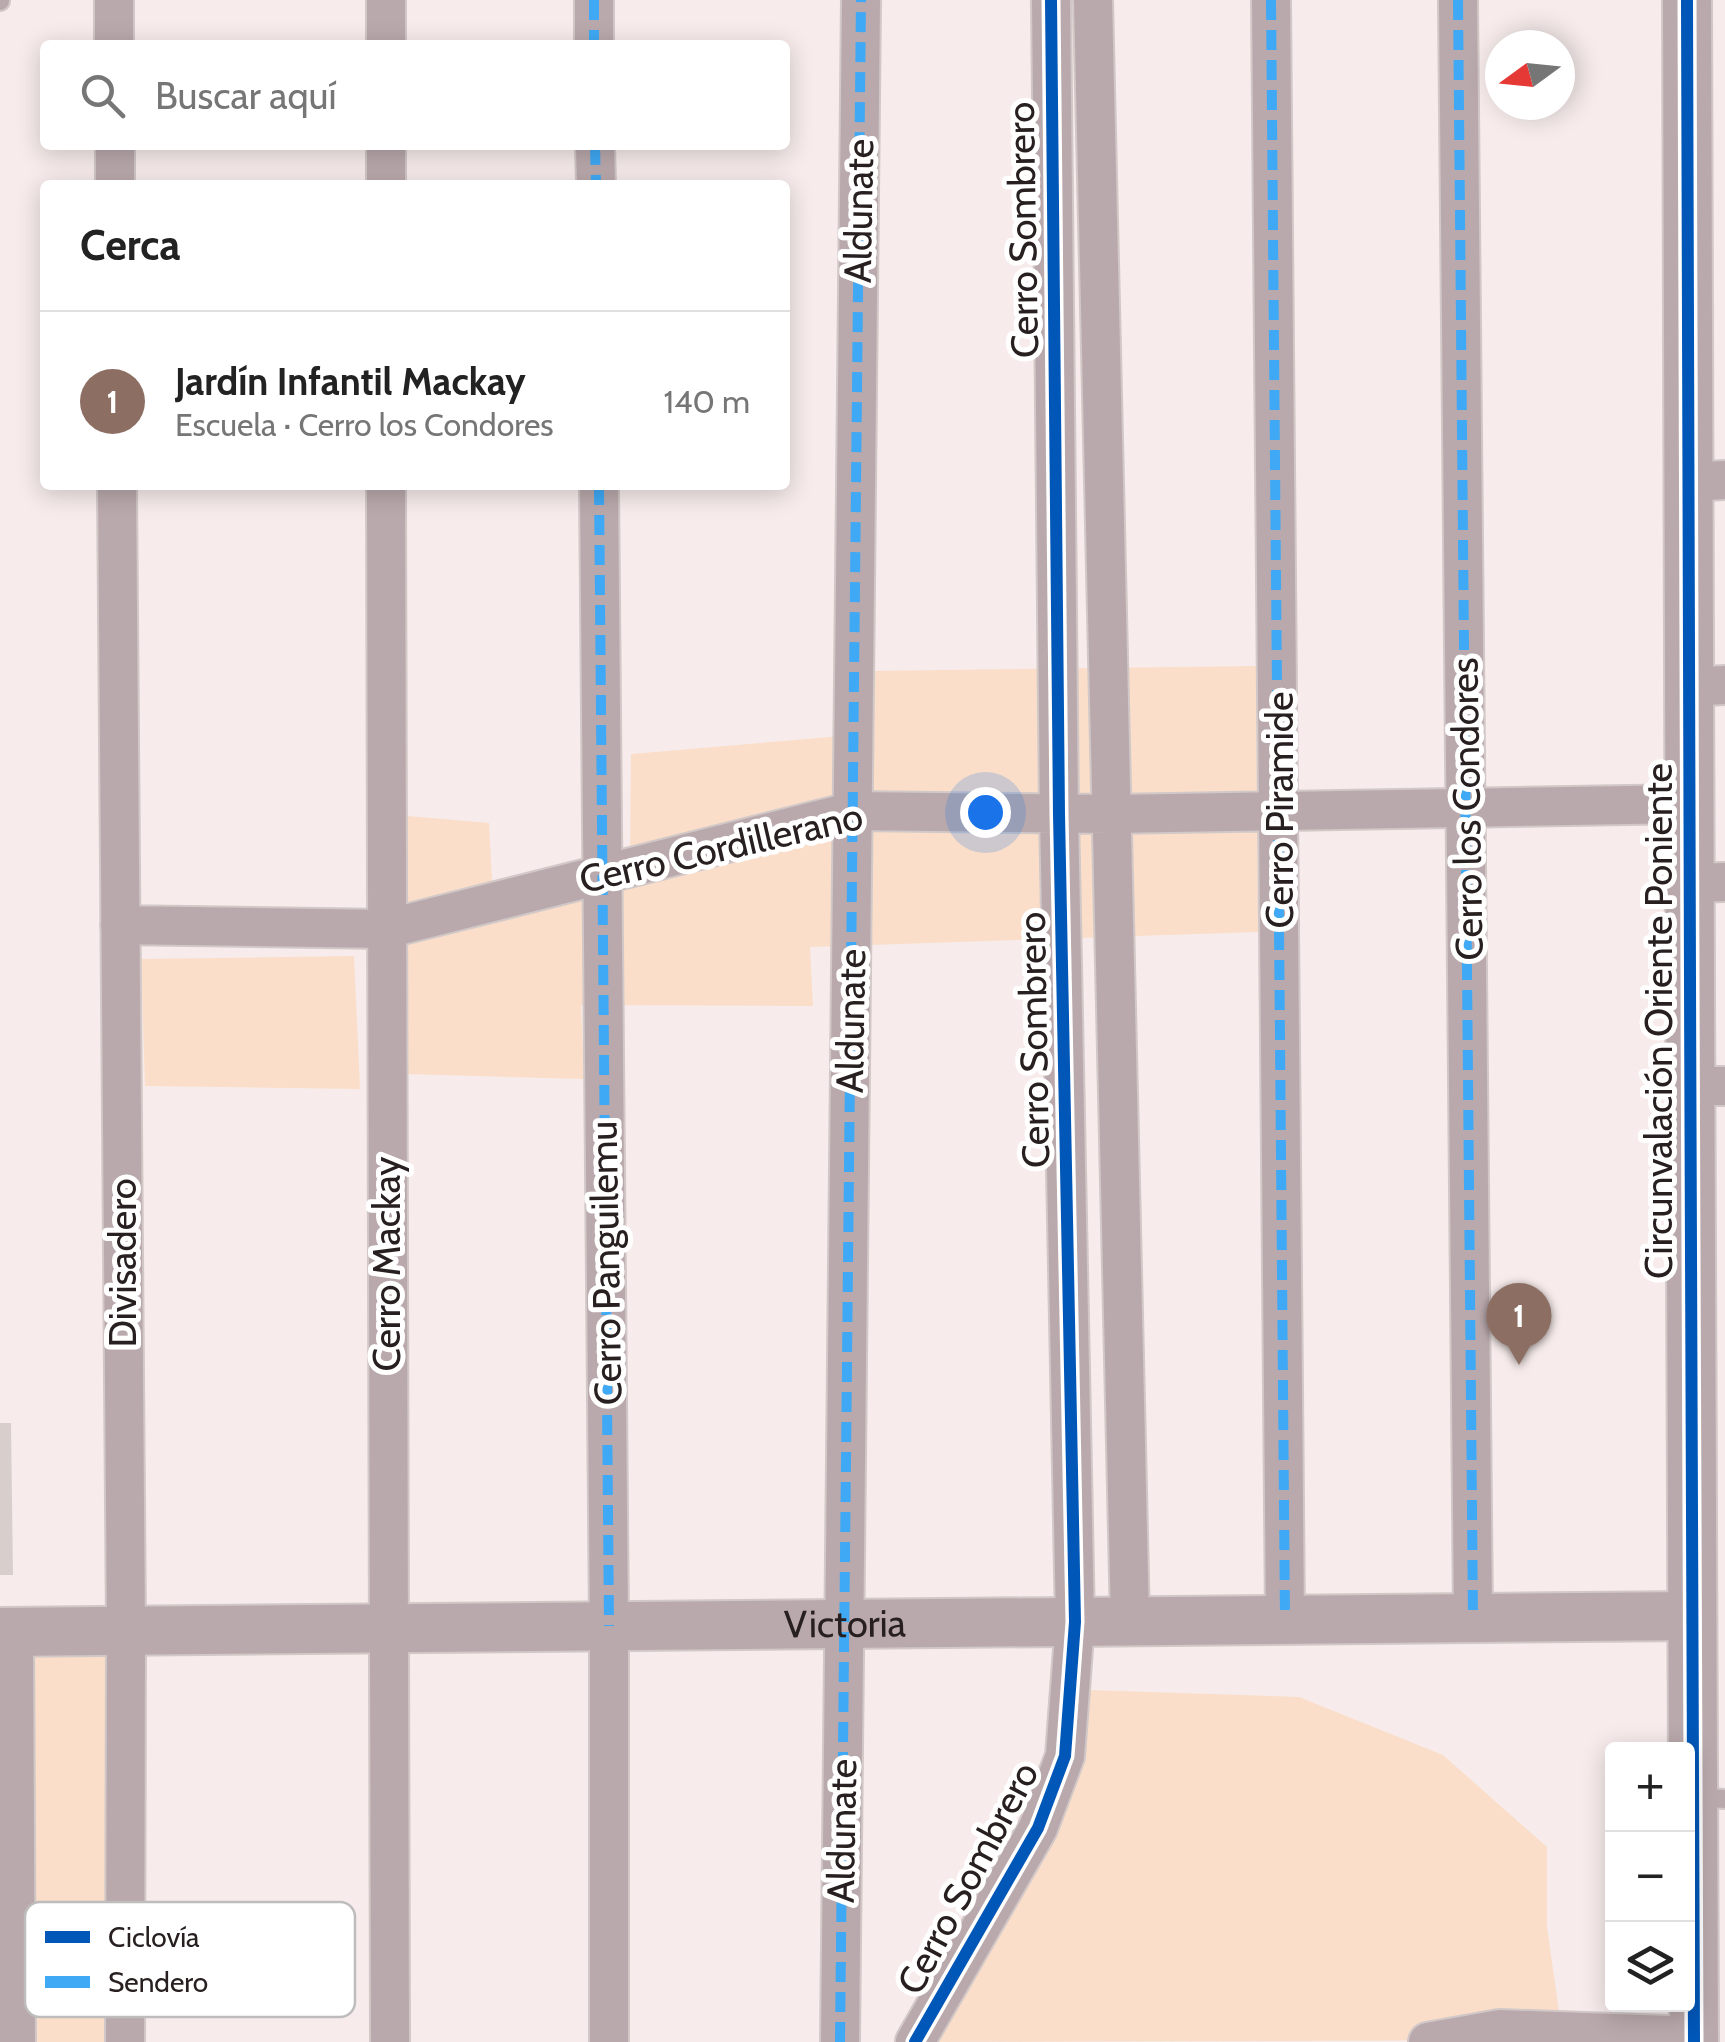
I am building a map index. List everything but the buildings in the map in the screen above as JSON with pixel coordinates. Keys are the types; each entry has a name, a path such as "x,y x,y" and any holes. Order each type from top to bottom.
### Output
{"street":[{"path":"114,0 114,40"},
{"path":"386,0 386,40"},
{"path":"594,0 594,40"},
{"name":"Aldunate","path":"840,2042 861,0"},
{"name":"Cerro Sombrero","path":"916,2042 1038,1828 1065,1756 1075,1622 1060,814 1051,0"},
{"name":"Cerro Sombrero","path":"1093,0 1130,1621"},
{"name":"Cerro Piramide","path":"1271,0 1285,1620"},
{"name":"Cerro los Condores","path":"1458,0 1474,1618"},
{"name":"Circunvalación Oriente Poniente","path":"1687,0 1706,481 1706,686 1687,804 1707,882 1708,1478 1704,1644 1710,1798 1694,2039"},
{"path":"115,150 115,180"},
{"path":"386,150 386,180"},
{"path":"596,150 596,180"},
{"name":"Divisadero","path":"117,490 125,1902"},
{"name":"Cerro Mackay","path":"386,490 390,2042"},
{"name":"Cerro Panguilemu","path":"599,490 610,2042"},
{"name":"Cerro Cordillerano","path":"120,925 386,929 854,811 1112,814 1687,804"},
{"name":"Victoria","path":"7,1632 1474,1618 1704,1644"},
{"path":"7,1632 16,2042"},
{"name":"Divisadero","path":"125,2017 125,2042"},
{"path":"1428,2042 1500,2029 1694,2039"}],"shaded area":[{"path":"1256,666 1258,932 810,947 813,1006 581,1005 584,1079 405,1074 408,816 489,823 493,898 630,857 631,754 865,734 868,671"},
{"path":"354,956 360,1089 145,1086 141,959"},
{"path":"113,1646 113,1902 26,1902 24,1647"},
{"path":"1089,1690 1299,1697 1443,1755 1547,1847 1547,1927 1563,2040 927,2042"},
{"path":"27,2017 113,2017 113,2042 27,2042"}],"marked path":[{"path":"594,0 594,40"},
{"path":"840,2042 861,0"},
{"path":"1271,0 1285,1620"},
{"path":"1458,0 1473,1618"},
{"path":"595,150 596,180"},
{"path":"599,490 609,1626"}],"cycle path":[{"path":"915,2042 1038,1828 1065,1756 1075,1622 1059,814 1051,0"},
{"path":"1687,0 1694,2042"}],"place":[{"name":"Jardín Infantil Mackay","path":"1519,1365"}]}
